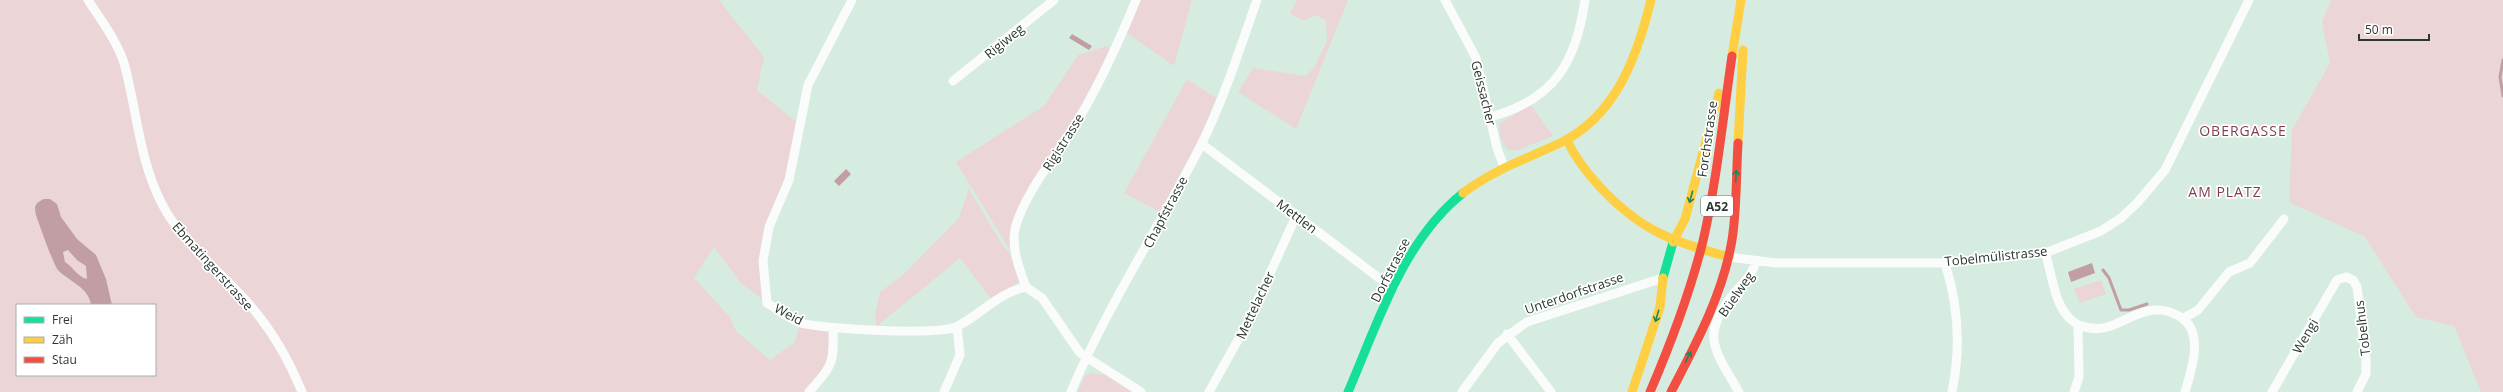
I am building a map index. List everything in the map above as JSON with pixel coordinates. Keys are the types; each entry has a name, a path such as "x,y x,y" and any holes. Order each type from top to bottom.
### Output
{"main road":[{"name":"Dorfstrasse","path":"1348,392 1395,286 1411,254 1441,214 1467,190 1504,167 1567,140 1594,119 1622,86 1636,59 1651,0"},
{"name":"Forchstrasse","path":"1650,392 1678,321 1703,239 1717,165 1734,38 1741,0"},
{"name":"Forchstrasse","path":"1657,392 1684,325 1709,242 1723,168 1748,0"},
{"path":"1671,392 1707,314 1725,256 1732,239 1745,13"},
{"path":"1632,392 1660,307 1663,278 1673,242 1685,219 1734,38"},
{"path":"1567,140 1579,162 1623,213 1650,232 1673,242 1725,256"}],"street":[{"name":"Ebmatingerstrasse","path":"88,0 109,32 124,62 148,171 162,203 178,230 249,304 273,334 292,368 302,392"},
{"name":"Weid","path":"852,0 808,85 789,180 770,227 763,261 767,303 800,323 833,328 925,332 957,327 1013,290 1026,287"},
{"name":"Rigiweg","path":"954,81 1054,0"},
{"name":"Rigistrasse","path":"1026,287 1015,254 1016,226 1028,197 1081,115 1123,34 1136,0"},
{"name":"Chapfstrasse","path":"1071,392 1086,357 1202,144 1221,99 1257,0"},
{"name":"Geissacher","path":"1446,0 1476,58 1504,167"},
{"path":"1490,117 1520,106 1547,88 1560,74 1574,50 1585,0"},
{"name":"Tobelmülistrasse","path":"1725,256 1756,261 1830,264 1945,262 2045,253 2101,231 2121,218 2151,188 2175,152 2249,0"},
{"name":"Mettlen","path":"1202,144 1379,278 1395,286"},
{"name":"Mettelacher","path":"1209,392 1248,322 1296,216"},
{"path":"2184,318 2198,310 2229,272 2250,263 2284,219"},
{"path":"2045,253 2061,307 2078,325 2099,329 2114,326 2147,311 2166,309 2184,318 2191,328 2195,342 2195,357 2185,392"},
{"name":"Büelweg","path":"1739,392 1714,349 1714,331 1724,307 1751,274 1756,261"},
{"path":"1945,262 1957,327 1956,372 1952,392"},
{"name":"Unterdorfstrasse","path":"1462,392 1507,334 1527,322 1548,313 1663,278"},
{"name":"Tobelhus","path":"2338,280 2346,278 2353,280 2357,287 2366,360 2366,374 2357,392"},
{"name":"Wengi","path":"2272,392 2338,280"},
{"path":"1026,287 1042,298 1086,357 1141,392"},
{"path":"2074,392 2078,377 2078,325"},
{"path":"944,392 960,355 957,327"},
{"path":"809,392 830,368 834,353 833,328"},
{"path":"1507,334 1551,392"}],"shaded area":[{"path":"0,0 719,0 764,57 757,90 801,126 789,180 770,227 763,261 767,303 740,282 714,247 694,278 729,316 736,331 770,360 795,342 800,323 833,328 834,353 809,392 0,392"},
{"path":"1141,0 1192,0 1174,66 1127,33"},
{"path":"1297,0 1348,0 1296,129 1238,92 1253,68 1305,76 1314,68 1327,41 1326,20 1315,15 1305,21 1290,14"},
{"path":"2331,0 2503,0 2503,392 2481,392 2454,326 2416,317 2365,237 2289,202 2292,130 2330,63 2322,22"},
{"path":"1072,34 1092,46 1089,50 1069,38"},
{"path":"1107,46 1110,52 1084,101 1016,212 1012,229 1012,249 1008,247 956,162 1044,106 1078,55"},
{"path":"1187,79 1216,98 1201,135 1160,212 1124,193"},
{"path":"1531,105 1553,136 1518,150 1509,150 1504,145 1501,138 1499,130 1500,123"},
{"path":"846,169 851,174 839,186 834,181"},
{"path":"967,186 1003,246 1010,253 1020,279 1018,282 991,299 960,258 877,326 875,315 880,292 903,275 959,218 968,191"},
{"path":"44,199 50,199 57,204 61,217 77,239 96,255 106,279 112,304 91,304 86,293 58,270 36,215 35,209 37,203","holes":["68,250 77,260 86,266 87,279 81,276 65,262 63,252"]},
{"path":"2092,263 2095,273 2071,282 2068,272"},
{"path":"2101,280 2106,294 2080,303 2074,289"},
{"path":"1092,373 1101,375 1102,373 1132,392 1078,392 1085,376"}],"waterway":[{"path":"2503,60 2500,77 2503,96"},
{"path":"2103,270 2109,278 2121,310 2129,310 2147,304"}],"traffic: fast":[{"path":"1348,392 1381,312 1408,259 1424,235 1442,213 1463,193"},
{"path":"1663,278 1673,242"}],"traffic: slow":[{"path":"1463,193 1498,171 1560,143 1579,131 1596,117 1610,101 1631,63 1639,43 1651,0"},
{"path":"1732,56 1741,0"},
{"path":"1738,143 1743,50"},
{"path":"1673,242 1685,219 1719,93"},
{"path":"1567,140 1570,147 1590,176 1615,202 1644,225 1674,240 1729,257"},
{"path":"1632,392 1660,307 1663,278"}],"traffic: jam":[{"path":"1650,392 1680,318 1703,241 1716,172 1732,56"},
{"path":"1671,392 1708,318 1728,260 1735,216 1738,143"}],"district":[{"name":"OBERGASSE","path":"2243,130"},
{"name":"AM PLATZ","path":"2225,191"}]}
